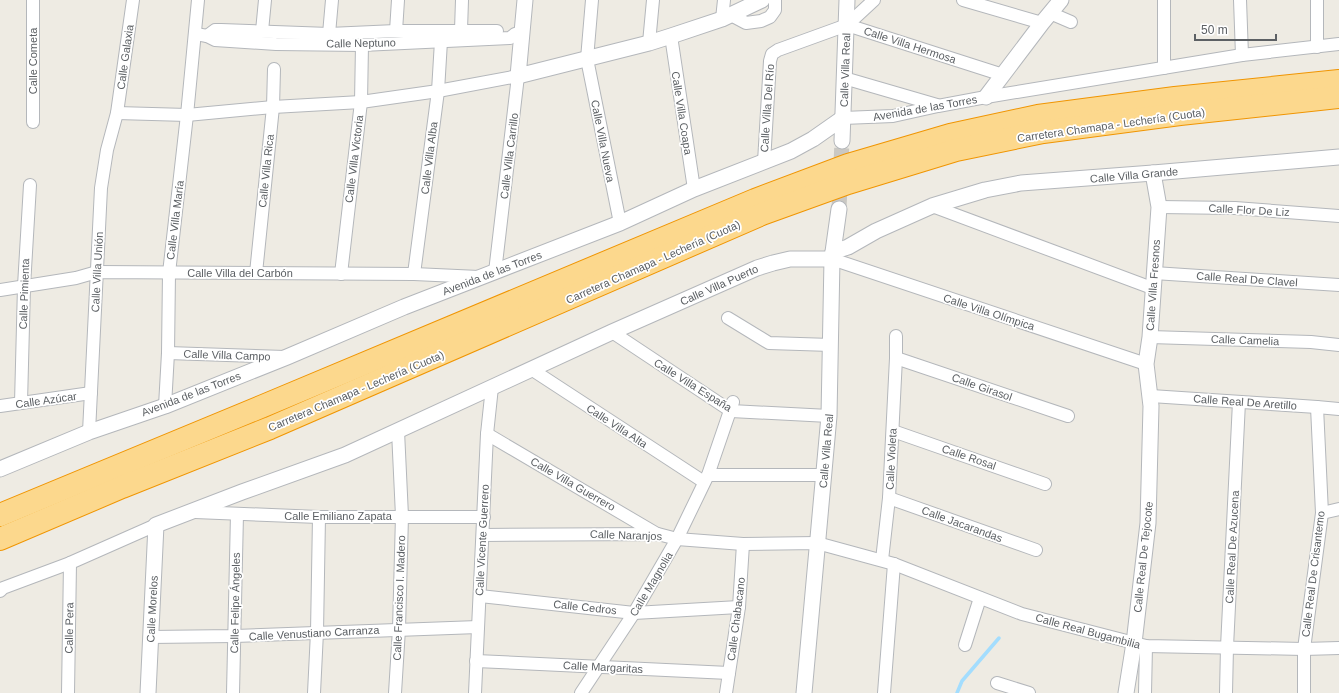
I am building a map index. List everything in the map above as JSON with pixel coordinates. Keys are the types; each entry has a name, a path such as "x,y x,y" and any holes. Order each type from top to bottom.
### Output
{"highway":[{"name":"Carretera Chamapa - Lechería (Cuota)","path":"0,515 755,200 848,165 950,135 1038,116 1175,98 1339,81"},
{"name":"Carretera Chamapa - Lechería (Cuota)","path":"0,539 122,487 270,428 762,214 848,182 956,150 1043,132 1180,114 1339,97"}],"street":[{"name":"Calle Cometa","path":"33,0 34,122"},
{"name":"Calle Galaxia","path":"117,113 133,0"},
{"name":"Calle Villa María","path":"165,406 168,353 169,273 187,115 201,35 198,0"},
{"path":"262,31 265,0"},
{"path":"329,34 332,0"},
{"path":"396,31 398,0"},
{"path":"461,30 462,0"},
{"name":"Calle Villa Carrillo","path":"495,272 518,76 520,36 525,0"},
{"name":"Calle Villa Nueva","path":"592,0 587,59 620,223"},
{"path":"649,43 652,0"},
{"path":"724,0 727,17"},
{"path":"117,113 187,115 273,107 361,102 438,91 518,76 649,43 727,17 762,0"},
{"path":"727,17 746,23 761,21 770,16 775,10 775,0"},
{"name":"Calle Villa Real","path":"842,141 847,0"},
{"path":"847,25 874,0"},
{"path":"963,0 1071,22"},
{"name":"Avenida de las Torres","path":"986,97 1061,0"},
{"path":"1164,0 1164,68"},
{"path":"1240,0 1242,55"},
{"path":"1317,0 1317,47"},
{"name":"Calle Villa Del Río","path":"764,162 770,61 772,54 778,50 847,25"},
{"name":"Calle Villa Hermosa","path":"847,25 1003,75"},
{"name":"Calle Neptuno","path":"201,35 215,30 329,34 461,30 508,31 520,36"},
{"name":"Calle Neptuno","path":"201,35 215,40 276,44 362,45 510,38 520,36"},
{"name":"Calle Villa Coapa","path":"671,36 694,189"},
{"name":"Calle Villa Alba","path":"414,274 438,91 441,41"},
{"name":"Avenida de las Torres","path":"0,469 89,432 165,406 287,357 404,307 620,223 694,189 791,151 813,139 843,118 893,116 986,97 1242,55 1339,44"},
{"name":"Calle Villa Victoria","path":"341,274 361,102 362,45"},
{"name":"Calle Villa Rica","path":"256,273 273,107 274,69"},
{"path":"844,78 938,106"},
{"name":"Calle Villa Unión","path":"89,432 101,188 107,150 117,113"},
{"name":"Calle Villa Grande","path":"833,256 876,231 932,206 985,190 1021,183 1153,174 1339,157"},
{"name":"Calle Villa Fresnos","path":"1151,396 1146,364 1150,337 1152,288 1159,207 1153,174"},
{"name":"Calle Pimienta","path":"21,403 24,286 30,185"},
{"path":"932,206 1152,288"},
{"name":"Calle Flor De Liz","path":"1159,207 1235,208 1339,216"},
{"name":"Calle Villa Real","path":"804,693 829,416 833,256 839,209"},
{"name":"Calle Villa Puerto","path":"398,430 612,332 757,268 790,259 833,256"},
{"name":"Calle Villa Olímpica","path":"833,256 1146,364"},
{"name":"Calle Villa del Carbón","path":"0,290 76,278 97,272 414,274 481,277"},
{"name":"Calle Real De Clavel","path":"1154,273 1339,285"},
{"path":"728,318 769,343 831,345"},
{"name":"Calle Villa España","path":"612,332 732,407 829,416"},
{"name":"Calle Violeta","path":"884,693 889,498 896,336"},
{"name":"Calle Camelia","path":"1150,337 1311,342 1339,345"},
{"name":"Calle Villa Campo","path":"168,353 287,357"},
{"name":"Calle Girasol","path":"896,358 1068,416"},
{"name":"Calle Villa Alta","path":"531,369 706,478"},
{"name":"Calle Vicente Guerrero","path":"475,693 487,434 492,387"},
{"name":"Calle Azúcar","path":"0,406 91,393"},
{"name":"Calle Real De Aretillo","path":"1151,396 1317,407 1339,410"},
{"name":"Calle Real De Tejocote","path":"1126,693 1140,644 1148,523 1151,396"},
{"name":"Calle Real De Azucena","path":"1226,693 1226,647 1239,402"},
{"name":"Calle Magnolia","path":"581,693 634,612 677,539 706,478 732,407"},
{"name":"Calle Real De Crisantemo","path":"1304,693 1304,649 1322,513 1317,407"},
{"path":"0,591 3,588 70,563 156,525 344,455 398,430"},
{"name":"Calle Francisco I. Madero","path":"395,693 399,629 402,516 398,430"},
{"name":"Calle Rosal","path":"892,431 1045,484"},
{"name":"Calle Villa Guerrero","path":"487,434 658,534"},
{"path":"706,478 824,475"},
{"name":"Calle Jacarandas","path":"889,498 1036,550"},
{"path":"1322,513 1339,509"},
{"name":"Calle Emiliano Zapata","path":"192,511 319,518 402,516 484,517"},
{"name":"Calle Felipe Ángeles","path":"233,693 238,514"},
{"path":"314,693 317,632 319,518"},
{"name":"Calle Morelos","path":"148,693 156,525"},
{"name":"Calle Naranjos","path":"483,534 658,534 677,539 743,544 817,543 888,562"},
{"name":"Calle Chabacano","path":"726,693 739,607 743,544"},
{"name":"Calle Real Bugambilia","path":"888,562 1022,614 1140,644 1304,649 1339,648"},
{"name":"Calle Pera","path":"68,693 70,563"},
{"name":"Calle Cedros","path":"480,596 634,612 739,607"},
{"path":"965,645 980,598"},
{"name":"Calle Venustiano Carranza","path":"150,637 235,636 478,626"},
{"path":"1140,644 1145,693"},
{"name":"Calle Margaritas","path":"476,661 729,673"},
{"path":"997,683 1029,693"}],"waterway":[{"path":"957,693 962,681 999,638"}],"tunnel":[{"path":"839,209 842,141"}]}
